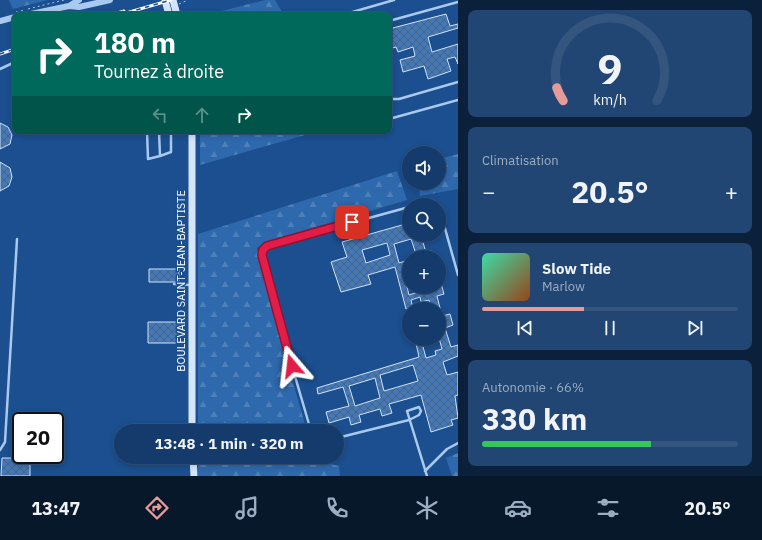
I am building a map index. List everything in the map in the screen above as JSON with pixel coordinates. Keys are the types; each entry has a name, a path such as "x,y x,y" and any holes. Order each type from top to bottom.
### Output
{"main road":[{"path":"165,0 168,12"},
{"name":"BOULEVARD SAINT-JEAN-BAPTISTE","path":"192,134 192,424"},
{"path":"190,476 191,464"},
{"path":"193,464 194,476"}],"street":[{"path":"69,6 79,0"},
{"path":"40,12 69,6 79,7 110,0"},
{"path":"0,21 12,16"}],"lane":[{"path":"352,12 394,0"},
{"path":"392,20 458,2"},
{"path":"0,69 12,63"},
{"path":"392,98 399,99 458,82"},
{"path":"392,118 458,100"},
{"path":"147,134 148,159 171,152 171,134"},
{"path":"159,134 160,156"},
{"path":"309,424 280,325 262,255 263,250 267,246 402,209"},
{"path":"446,234 458,275"},
{"path":"0,450 6,442 17,239"},
{"path":"174,284 192,285"},
{"path":"344,436 409,420 419,415 421,411 419,407 407,411 409,420 427,476"},
{"path":"425,471 447,449 458,443"}],"path":[{"path":"25,12 64,0"},
{"path":"174,3 187,2 188,0"}],"green space":[{"path":"9,0 47,0 13,9"},
{"path":"265,0 275,0 282,12 218,12"},
{"path":"200,134 308,134 200,165"},
{"path":"458,154 458,189 420,196 420,190 446,190 446,157"},
{"path":"397,171 402,190 404,190 406,198 402,198 402,201 265,242 257,248 269,300 305,424 198,424 198,234"},
{"path":"458,453 458,476 452,476 446,458"},
{"path":"198,464 331,464 339,466 340,476 198,476"}],"building":[{"path":"446,14 450,26 458,24 458,28 428,37 432,52 458,44 458,64 455,57 447,59 451,71 428,79 424,66 403,72 400,60 415,56 413,47 398,52 396,47 392,48 392,28"},
{"path":"0,123 8,127 12,135 10,144 0,149"},
{"path":"0,162 10,168 12,177 9,186 0,191"},
{"path":"402,225 402,242 394,244 399,263 402,262 402,294 395,267 368,275 371,284 341,292 331,262 347,257 342,242","holes":["387,243 390,255 366,263 362,250"]},
{"path":"412,242 423,242 425,250 415,250"},
{"path":"149,269 179,269 179,282 149,282"},
{"path":"402,294 444,294 437,296 438,302 429,302 429,300 421,302 420,297 411,300 411,302 404,302"},
{"path":"450,314 453,325 446,328 446,315"},
{"path":"148,322 179,322 179,343 148,343"},
{"path":"446,331 451,347 458,345 458,356 443,362 447,375 458,372 458,395 455,396 458,418 451,420 453,425 431,432 421,395 389,404 392,413 382,416 380,409 359,415 361,422 351,425 349,417 329,423 326,412 349,406 343,387 318,394 317,388 419,357 417,346 423,346 426,358 436,355 435,351 442,349 441,346 446,346","holes":["413,365 418,381 384,391 380,375","375,378 380,398 355,406 349,386"]},
{"path":"2,458 12,458 12,464 30,464 30,476 1,476"}],"railway":[{"path":"129,12 171,0"},
{"path":"0,54 12,50"}],"route":[{"path":"292,366 262,255 263,250 267,246 352,222"}]}
